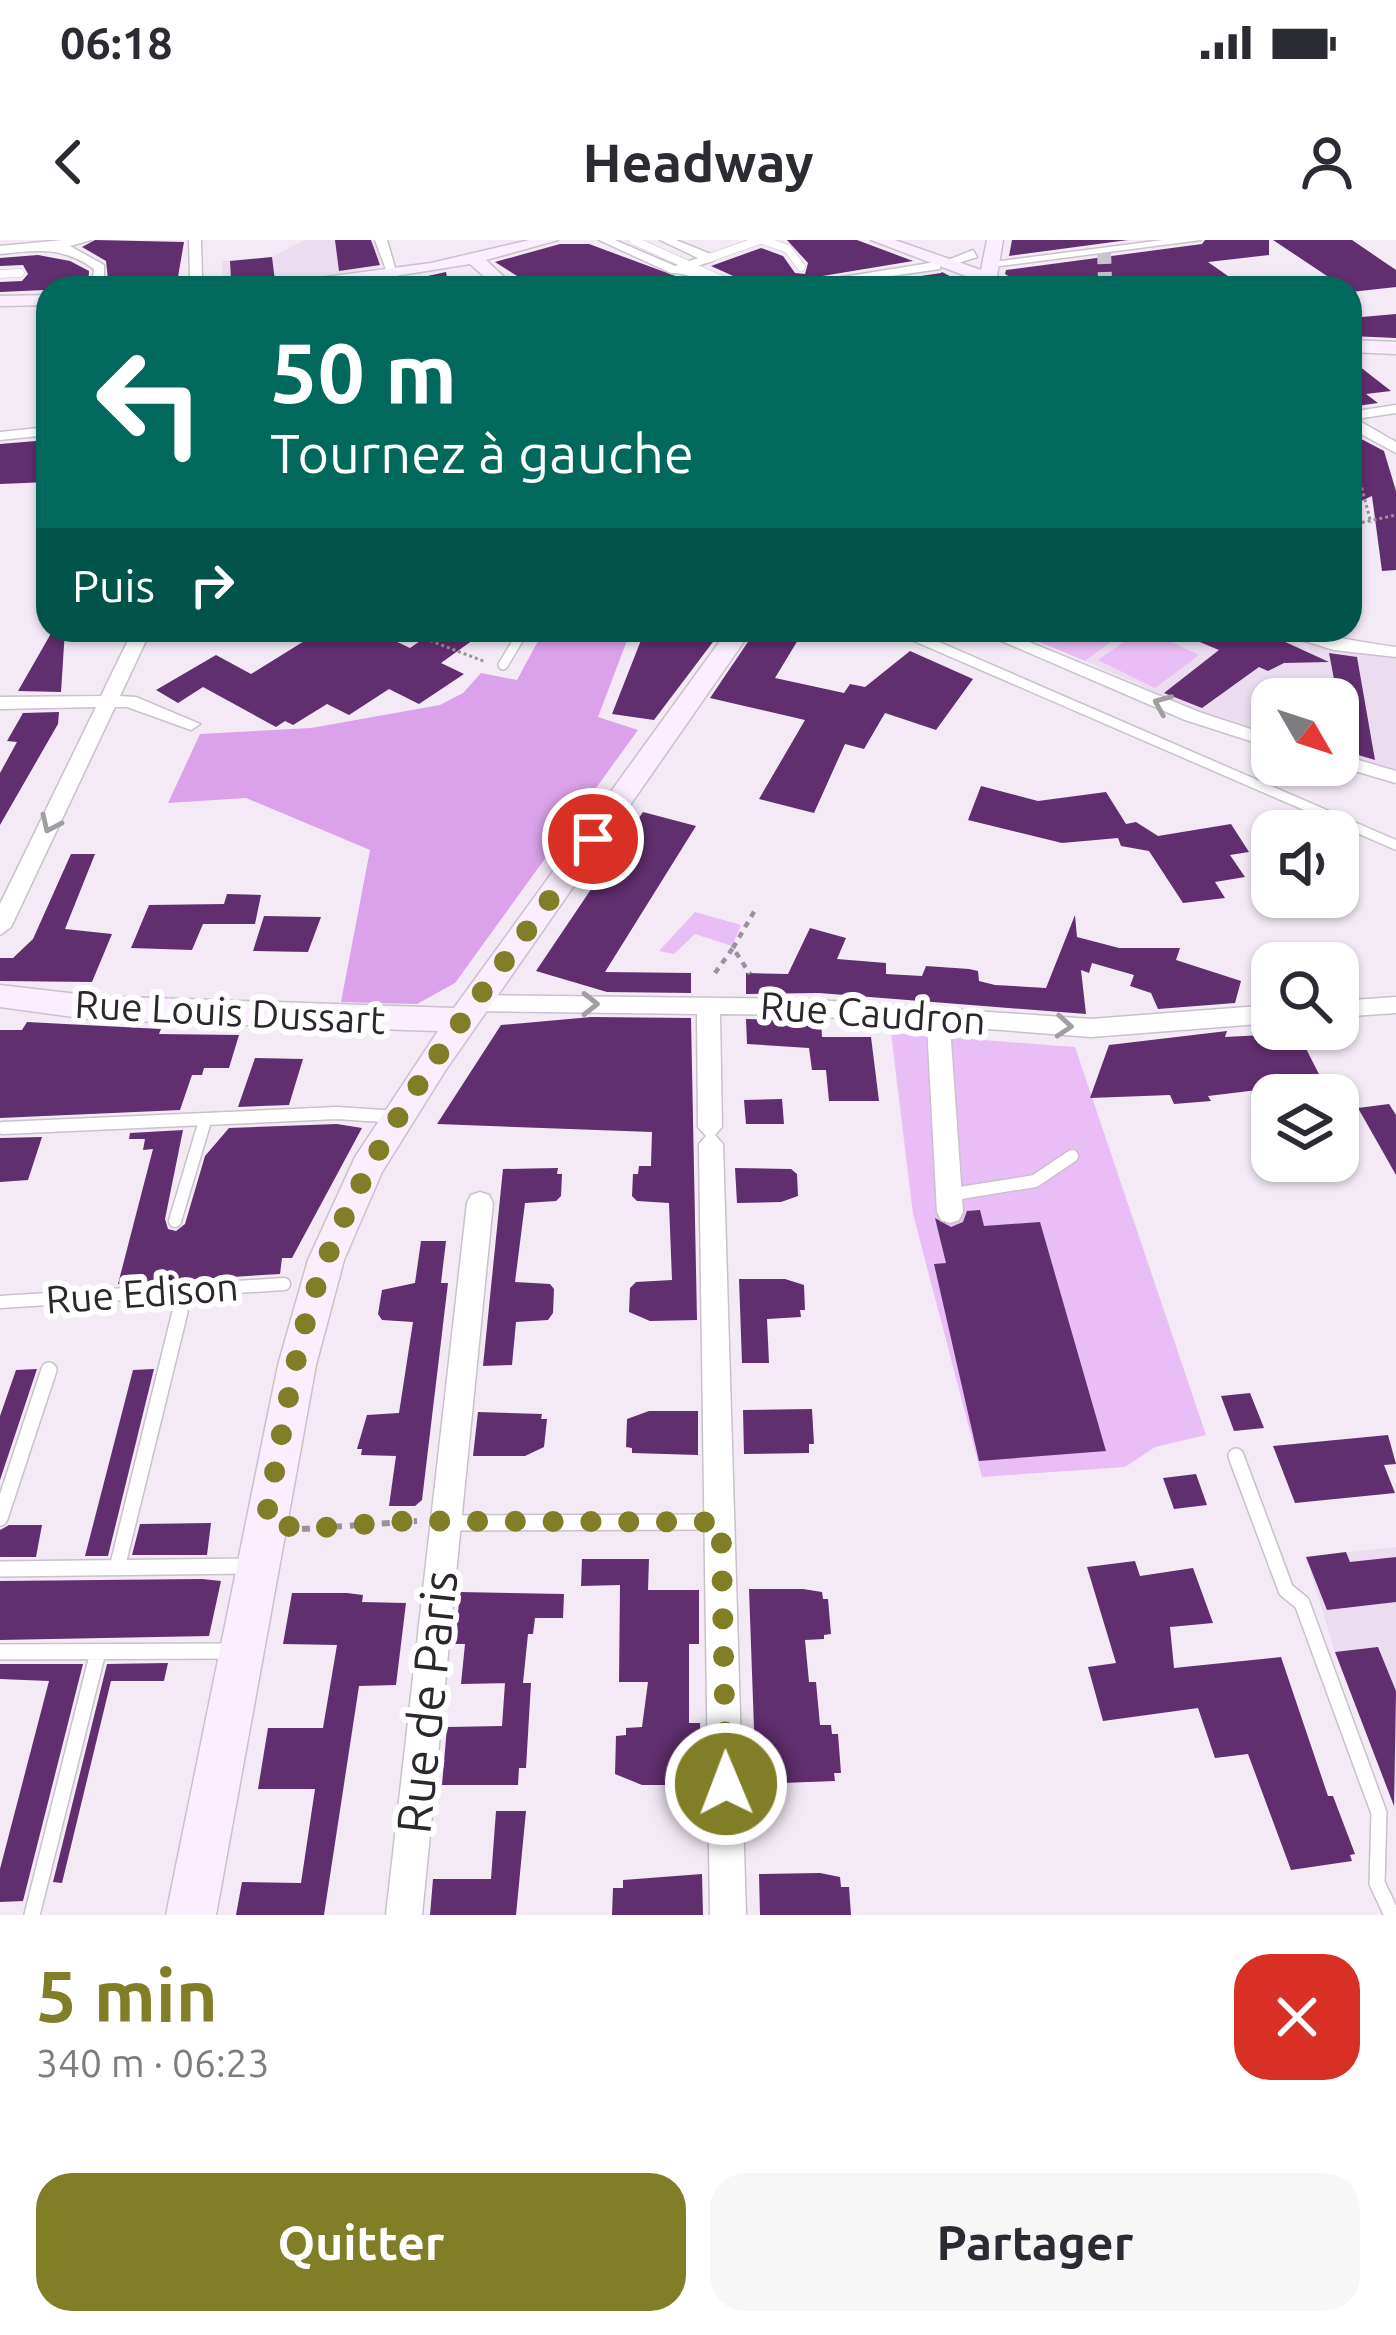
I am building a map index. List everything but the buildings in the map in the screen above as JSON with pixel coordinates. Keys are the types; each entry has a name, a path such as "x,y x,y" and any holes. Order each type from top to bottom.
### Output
{"main road":[{"path":"389,276 550,240"},
{"path":"879,240 985,276"},
{"path":"988,276 995,240"},
{"path":"476,260 494,276"},
{"path":"0,301 36,300"},
{"path":"1362,347 1396,348"},
{"path":"190,1915 297,1365 326,1259 367,1166 398,1117 467,1012 731,642"},
{"name":"Rue Louis Dussart","path":"0,996 95,1008 467,1012"}],"street":[{"path":"0,250 85,240"},
{"path":"195,240 197,276"},
{"path":"381,240 394,275"},
{"path":"605,240 675,270 709,258"},
{"path":"665,240 709,258"},
{"path":"994,276 1195,240"},
{"path":"55,245 79,253 100,268 99,276"},
{"path":"862,276 942,264 974,254"},
{"path":"687,266 704,276"},
{"path":"1362,423 1396,409"},
{"path":"0,436 36,432"},
{"path":"1362,432 1396,448"},
{"path":"0,927 136,642"},
{"path":"1014,642 1192,716 1251,735"},
{"path":"1323,642 1396,652"},
{"path":"0,703 104,710 142,703 190,724"},
{"path":"1359,766 1396,777"},
{"path":"708,1004 728,1915"},
{"name":"Rue Caudron","path":"467,1012 708,1004 1091,1028 1251,1016"},
{"path":"1359,1008 1396,1005"},
{"path":"938,1017 948,1204"},
{"name":"Rue de Paris","path":"404,1915 480,1203"}],"lane":[{"path":"633,240 711,276"},
{"path":"709,258 762,240 788,248 801,267"},
{"path":"0,274 20,273"},
{"path":"503,665 517,642"},
{"path":"928,642 1396,844"},
{"path":"3,1128 337,1113 398,1117"},
{"path":"175,1221 205,1121"},
{"path":"948,1204 1035,1181 1072,1156"},
{"name":"Rue Edison","path":"0,1302 284,1284"},
{"path":"117,1568 187,1289"},
{"path":"0,1518 49,1370"},
{"path":"1236,1456 1286,1590 1302,1603 1379,1813 1377,1883 1392,1915"},
{"path":"446,1523 721,1522"},
{"path":"0,1569 257,1566"},
{"path":"0,1652 241,1651"},
{"path":"32,1915 98,1652"}],"path":[{"path":"1362,480 1370,523"},
{"path":"1362,523 1396,515"},
{"path":"431,642 473,660 503,665"},
{"path":"716,973 755,910"},
{"path":"734,949 751,974"},
{"path":"265,1522 303,1529 406,1521 446,1523"}],"shaded area":[{"path":"304,240 367,240 379,244 382,260 377,261 379,267 320,276 223,276 222,261 272,257"},
{"path":"538,642 626,642 598,717 638,730 455,983 417,1004 341,1002 370,850 246,798 168,803 200,734 311,728 440,705 463,693 481,673 517,680"},
{"path":"1040,642 1111,642 1085,661"},
{"path":"1111,642 1291,642 1309,650 1310,646 1396,656 1396,771 1359,761 1359,678 1251,678 1251,729 1085,661"},
{"path":"1124,642 1171,642 1199,655 1155,688 1098,660"},
{"path":"695,912 741,925 732,946 695,934 674,954 659,951"},
{"path":"891,1033 1075,1047 1206,1435 1155,1447 1125,1467 982,1477 913,1214"},
{"path":"1396,1547 1396,1810 1335,1652 1306,1557"}],"tunnel":[{"path":"1104,250 1105,276"}],"route":[{"path":"593,839 461,1020 367,1166 326,1259 297,1365 265,1522 303,1529 406,1521 721,1522 726,1784"}]}
